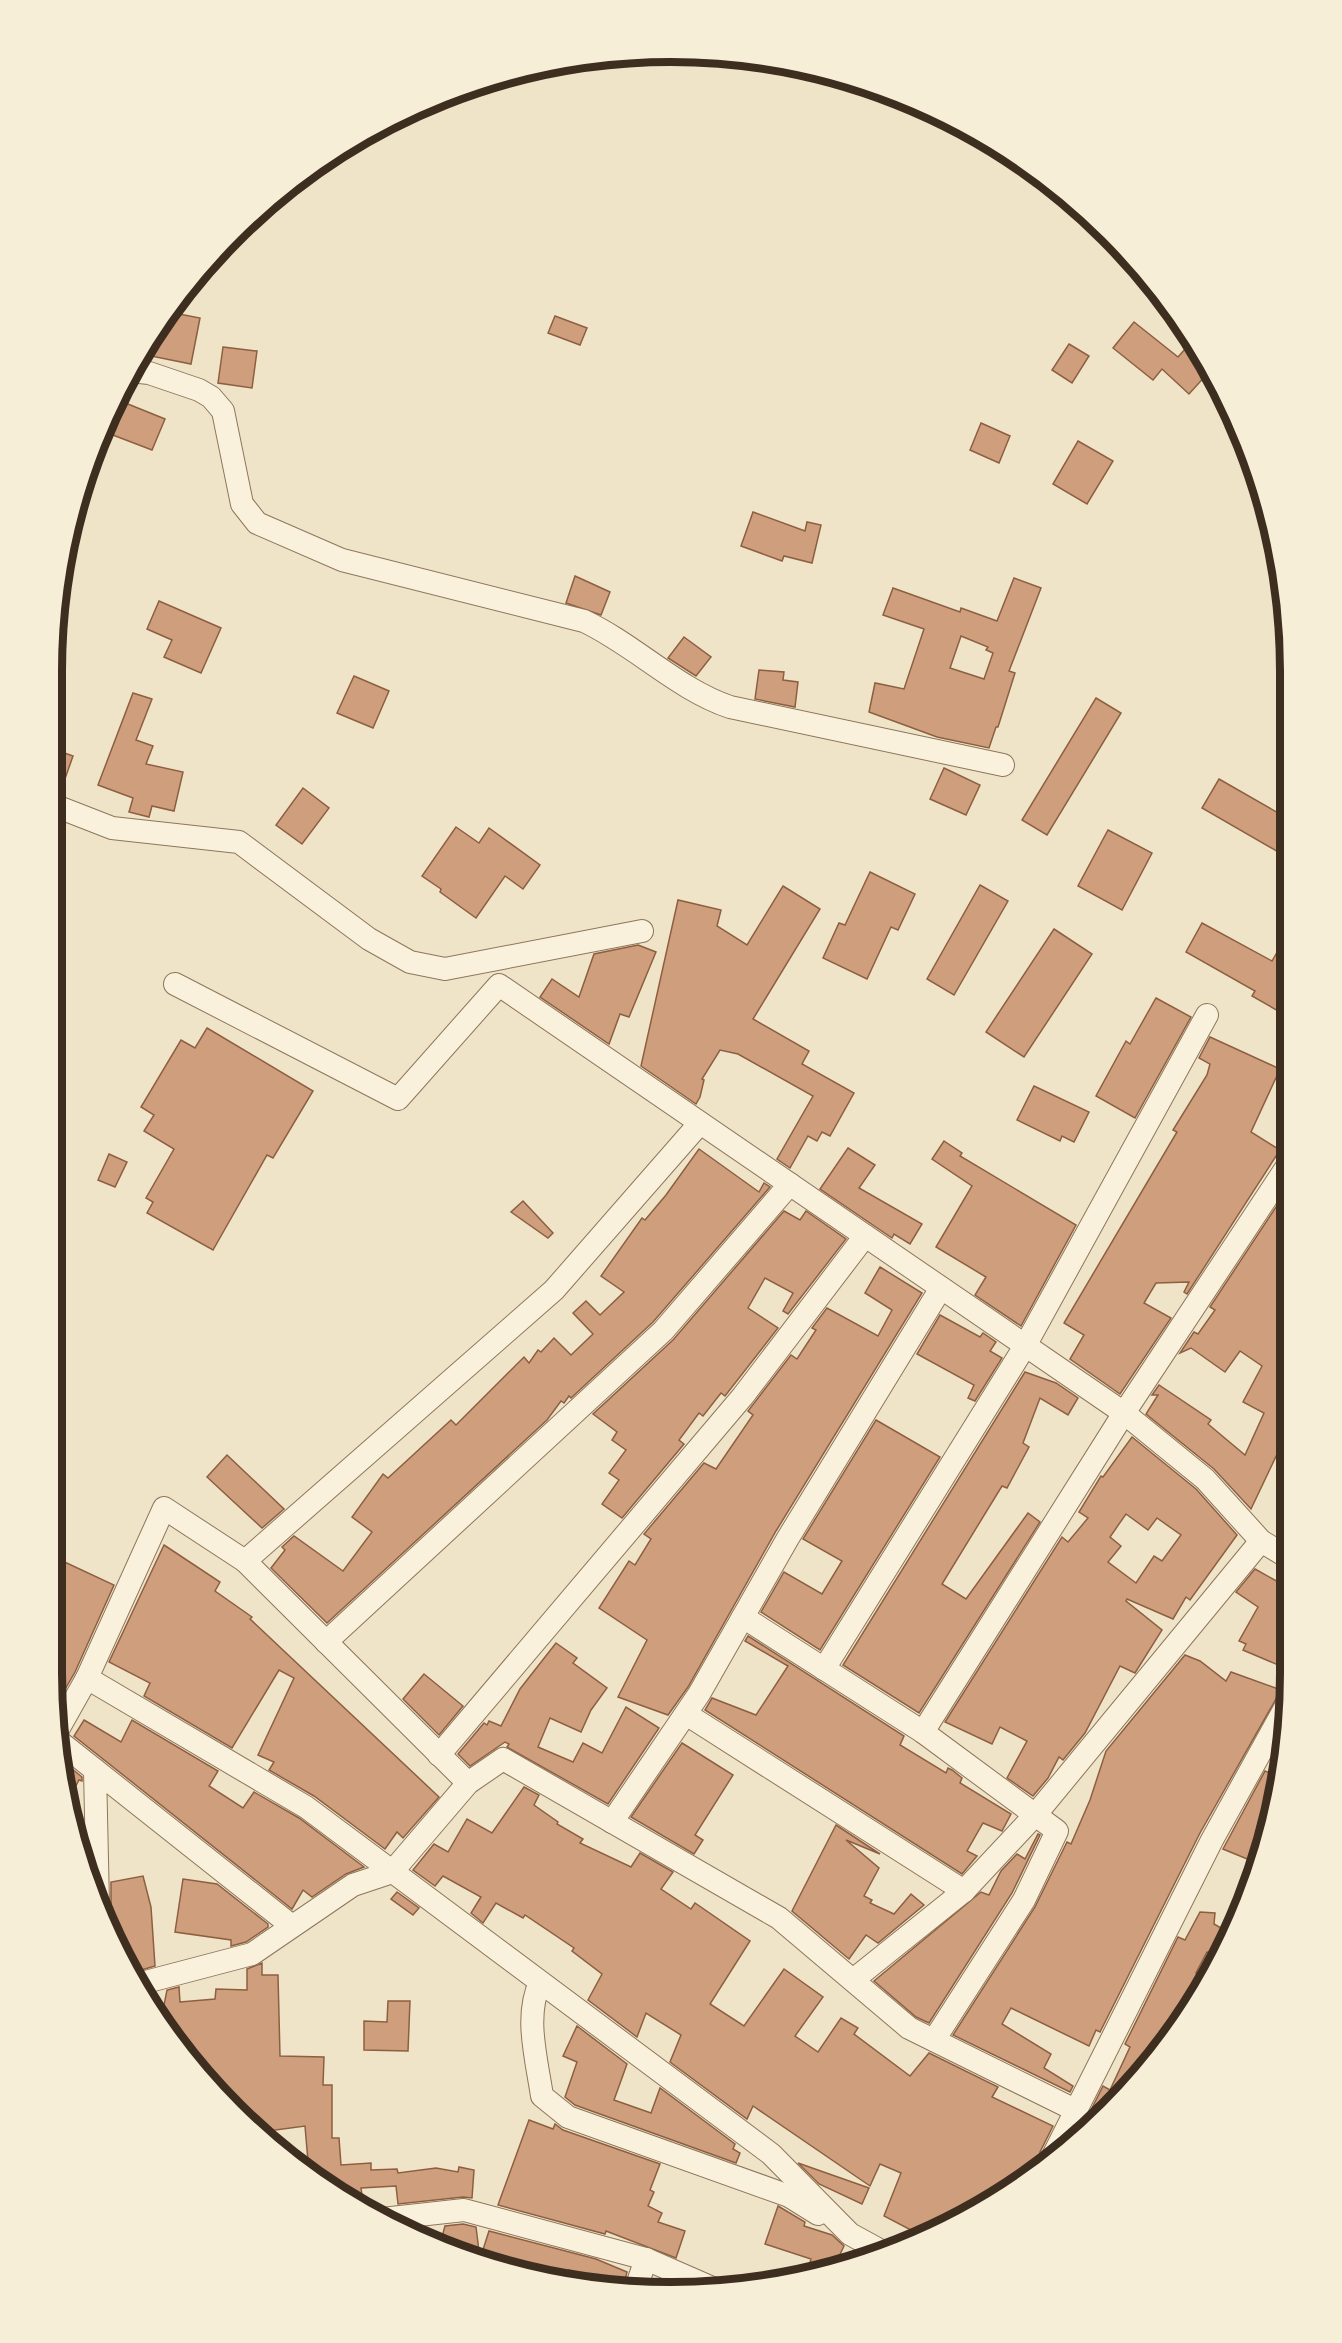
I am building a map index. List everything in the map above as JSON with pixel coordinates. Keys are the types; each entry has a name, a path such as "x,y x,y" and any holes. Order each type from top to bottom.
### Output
{"street":[{"path":"140,372 199,390 211,397 223,411 242,504 257,523 342,560 584,621 606,631 709,700 730,708 1003,765"},
{"path":"62,809 112,828 239,842 369,939 410,962 425,966 445,969 642,931"},
{"path":"175,984 398,1099 498,985 1124,1413 1205,1479 1261,1541 1280,1553"},
{"path":"824,1669 1025,1346 1207,1015"},
{"path":"245,1561 554,1290 700,1123"},
{"path":"923,1732 1124,1413 1280,1177"},
{"path":"326,1642 663,1331 790,1184"},
{"path":"439,1755 743,1396 865,1236"},
{"path":"612,1822 686,1714 940,1288"},
{"path":"64,1719 87,1678 164,1508 245,1561 468,1783"},
{"path":"853,1980 964,1891 1036,1814 1261,1541"},
{"path":"743,1617 923,1732 1057,1831 1024,1900 934,2040"},
{"path":"87,1678 306,1807 771,2154 850,2234"},
{"path":"686,1714 964,1891"},
{"path":"146,1982 252,1954 352,1885 392,1872 468,1783 503,1759 779,1918 909,2028 934,2040 1074,2126 1212,1840 1278,1720"},
{"path":"67,1747 292,1926"},
{"path":"95,1770 97,1877"},
{"path":"540,1983 536,1991 533,2015 542,2096 568,2117 789,2196 874,2246"},
{"path":"398,2217 464,2210 646,2259 696,2281"},
{"path":"639,2280 646,2259"}],"building":[{"path":"177,314 200,318 191,364 149,356"},
{"path":"555,316 587,328 580,345 548,333"},
{"path":"1134,322 1178,357 1187,347 1205,377 1189,394 1162,369 1153,380 1113,348"},
{"path":"1069,344 1089,356 1072,383 1052,370"},
{"path":"223,347 257,351 252,388 218,383"},
{"path":"123,402 165,419 152,450 110,434"},
{"path":"981,423 1010,436 999,463 970,450"},
{"path":"1078,441 1113,461 1087,504 1053,484"},
{"path":"753,512 805,531 807,522 821,525 812,563 784,556 782,561 741,546"},
{"path":"575,576 610,592 601,615 566,603"},
{"path":"1014,578 1041,588 1009,671 1015,673 989,748 937,737 869,712 875,683 904,689 924,629 883,615 893,588 960,612 961,608 997,621","holes":["961,636 988,647 986,650 993,653 984,679 950,668"]},
{"path":"159,601 221,628 201,673 164,657 172,640 147,629"},
{"path":"684,637 711,657 696,676 668,658"},
{"path":"759,670 784,672 783,680 798,682 795,707 755,699"},
{"path":"354,676 389,691 373,728 337,713"},
{"path":"133,693 152,699 136,740 153,746 146,764 183,772 174,811 152,806 149,817 129,812 133,798 98,785"},
{"path":"1096,698 1121,713 1047,835 1022,820"},
{"path":"62,752 73,756 62,787"},
{"path":"944,768 980,785 966,815 930,799"},
{"path":"1219,779 1280,814 1280,853 1202,808"},
{"path":"303,788 329,808 302,844 276,825"},
{"path":"456,827 479,843 489,828 540,865 523,889 505,876 476,918 422,876"},
{"path":"1108,830 1152,853 1122,910 1078,886"},
{"path":"870,872 915,894 898,930 891,927 867,979 823,958 839,923 845,925"},
{"path":"980,885 1008,901 954,995 927,979"},
{"path":"783,886 820,909 753,1019 809,1051 802,1064 854,1093 830,1136 822,1132 817,1141 808,1136 790,1168 777,1159 813,1096 738,1054 720,1050 702,1079 704,1080 700,1097 696,1104 641,1066 678,900 721,910 717,926 747,945"},
{"path":"1202,923 1272,961 1280,947 1280,1012 1252,996 1255,991 1186,952"},
{"path":"1054,929 1092,954 1024,1057 986,1032"},
{"path":"638,945 656,952 629,1017 620,1014 609,1044 540,997 552,979 579,997 594,954"},
{"path":"1156,998 1191,1017 1135,1118 1096,1096 1126,1041 1130,1044"},
{"path":"207,1028 313,1091 273,1158 267,1155 213,1250 147,1213 153,1202 146,1198 174,1149 144,1131 154,1115 141,1107 181,1040 195,1048"},
{"path":"1210,1037 1280,1069 1251,1132 1280,1150 1187,1294 1184,1292 1189,1282 1156,1283 1144,1303 1171,1318 1120,1394 1070,1359 1084,1335 1064,1323 1177,1132 1173,1130 1207,1075 1210,1064 1199,1058"},
{"path":"1034,1086 1089,1112 1074,1142 1062,1136 1060,1141 1017,1120"},
{"path":"944,1141 962,1153 960,1156 1076,1225 1021,1326 975,1295 986,1277 936,1247 972,1186 932,1159"},
{"path":"848,1148 875,1165 859,1188 922,1224 910,1244 894,1234 892,1238 820,1189"},
{"path":"699,1149 759,1192 764,1183 770,1187 653,1322 571,1398 569,1396 564,1403 561,1401 547,1420 327,1623 271,1568 285,1550 282,1547 294,1536 343,1571 372,1532 352,1517 383,1474 388,1478 451,1420 456,1425 524,1357 529,1363 538,1350 541,1352 554,1338 571,1355 593,1334 573,1313 586,1301 600,1315 624,1292 601,1276 642,1218 645,1220 666,1195"},
{"path":"109,1154 127,1162 115,1187 98,1180"},
{"path":"523,1201 553,1233 548,1238 511,1212"},
{"path":"1280,1201 1280,1284 1277,1288 1280,1290 1280,1448 1251,1509 1214,1469 1146,1414 1158,1395 1152,1395 1159,1385 1211,1420 1208,1424 1245,1455 1264,1413 1243,1402 1262,1366 1240,1351 1225,1372 1191,1348 1180,1353 1194,1332 1198,1334 1215,1310 1210,1307"},
{"path":"784,1211 800,1220 806,1211 846,1239 788,1314 783,1311 793,1293 765,1278 748,1308 778,1328 725,1396 721,1393 703,1416 699,1413 679,1440 684,1444 622,1518 602,1504 619,1480 609,1473 626,1450 612,1440 617,1432 593,1414 673,1340"},
{"path":"880,1267 922,1293 776,1531 688,1687 668,1715 618,1697 647,1640 599,1608 629,1561 635,1565 651,1539 644,1534 704,1463 716,1469 753,1415 748,1411 791,1355 797,1359 816,1330 812,1328 827,1308 878,1336 892,1310 865,1293"},
{"path":"940,1315 980,1337 983,1333 996,1342 990,1351 1002,1358 975,1401 968,1398 974,1385 917,1354"},
{"path":"1025,1372 1056,1383 1078,1398 1068,1415 1040,1398 1023,1443 1029,1447 1007,1488 1002,1486 942,1584 966,1599 1028,1513 1040,1522 919,1713 843,1665"},
{"path":"876,1420 940,1457 820,1650 761,1612 784,1572 822,1594 842,1561 803,1539"},
{"path":"1132,1437 1196,1489 1237,1535 1190,1600 1186,1597 1173,1619 1127,1599 1126,1601 1162,1630 1135,1673 1120,1666 1085,1733 1063,1760 1059,1757 1048,1778 1033,1796 1007,1778 1027,1741 1000,1727 992,1744 945,1722 1062,1537 1068,1542 1088,1518 1079,1512 1101,1476 1103,1477","holes":["1126,1514 1148,1530 1157,1518 1181,1535 1162,1561 1154,1556 1136,1583 1108,1562 1121,1546 1110,1537"]},
{"path":"227,1455 284,1509 262,1528 207,1477"},
{"path":"164,1545 220,1582 215,1591 252,1617 250,1619 439,1797 403,1838 397,1832 385,1849 314,1796 269,1770 274,1762 258,1755 294,1678 279,1670 232,1748 144,1696 150,1683 109,1662"},
{"path":"62,1561 114,1585 75,1672 63,1694"},
{"path":"1255,1569 1280,1583 1280,1666 1243,1650 1246,1644 1239,1641 1258,1607 1236,1592"},
{"path":"748,1636 904,1736 900,1745 946,1773 948,1768 952,1770 962,1778 960,1783 1011,1814 1002,1831 983,1823 967,1851 977,1856 962,1874 705,1710 712,1698 756,1715 788,1666 745,1641"},
{"path":"556,1643 577,1658 573,1663 607,1688 591,1710 581,1732 550,1718 538,1747 573,1762 583,1743 602,1753 626,1707 659,1728 608,1804 507,1747 509,1744 505,1742 470,1766 458,1754 484,1723 487,1725 489,1721 501,1726 520,1689"},
{"path":"1185,1655 1200,1661 1226,1681 1231,1672 1280,1689 1200,1833 1100,2032 1096,2030 1089,2046 1011,2008 1002,2024 1051,2054 1044,2068 1073,2086 1070,2092 953,2035 1035,1907 1067,1842 1071,1844 1090,1800 1106,1751"},
{"path":"424,1674 463,1706 439,1735 403,1699"},
{"path":"84,1720 121,1742 132,1720 218,1771 209,1786 243,1808 254,1792 299,1818 364,1867 346,1874 312,1897 303,1890 292,1909 74,1736"},
{"path":"682,1743 733,1775 695,1835 703,1840 694,1854 631,1817"},
{"path":"69,1767 82,1777 82,1781 79,1780 73,1791"},
{"path":"1265,1771 1272,1774 1260,1830 1250,1860 1223,1849"},
{"path":"524,1787 539,1795 534,1805 558,1822 557,1824 583,1839 580,1843 631,1867 640,1853 673,1872 661,1889 691,1909 695,1903 750,1941 710,2004 744,2026 784,1969 823,1997 795,2036 818,2052 841,2018 858,2028 854,2034 910,2076 929,2053 998,2087 992,2097 1053,2126 1040,2152 1040,2157 976,2200 909,2233 911,2230 884,2216 901,2173 880,2164 870,2186 753,2106 747,2119 670,2062 681,2035 646,2013 637,2037 588,2000 602,1974 572,1951 574,1948 525,1915 523,1918 496,1903 483,1923 471,1913 481,1897 443,1876 435,1886 413,1870 434,1844 448,1852 467,1819 492,1833"},
{"path":"836,1825 880,1854 846,1840 879,1868 864,1896 872,1900 870,1903 894,1914 911,1894 924,1905 878,1943 866,1935 849,1959 792,1911"},
{"path":"1038,1834 1040,1835 1012,1893 929,2023 916,2017 874,1981 981,1892 989,1895 1001,1871 1017,1854 1025,1859"},
{"path":"143,1876 151,1907 155,1966 139,1971 124,1942 110,1911 111,1882"},
{"path":"183,1879 217,1884 268,1924 268,1927 246,1942 231,1946 231,1940 175,1932"},
{"path":"397,1892 419,1908 413,1915 391,1899"},
{"path":"1200,1912 1215,1913 1214,1924 1223,1929 1212,1953 1207,1952 1196,1973 1200,1975 1178,2011 1129,2074 1088,2116 1103,2086 1110,2090 1130,2047 1125,2044 1178,1937 1185,1940"},
{"path":"262,1963 262,1975 278,1975 280,2056 324,2057 323,2085 332,2085 332,2138 339,2138 341,2165 371,2163 371,2170 397,2169 398,2173 436,2168 458,2172 459,2167 474,2170 472,2198 398,2204 396,2186 361,2188 362,2195 358,2195 308,2162 305,2126 270,2131 240,2103 187,2043 160,2005 164,2005 167,1990 179,1987 180,2002 215,1999 216,1989 247,1990 247,1969"},
{"path":"388,2001 410,2001 408,2051 364,2050 364,2021 387,2022"},
{"path":"577,2026 627,2064 614,2100 651,2113 660,2088 735,2144 733,2149 740,2153 736,2163 575,2105 565,2097 577,2062 563,2056"},
{"path":"529,2120 553,2129 555,2124 563,2130 660,2164 650,2190 654,2192 648,2206 662,2213 658,2222 685,2231 676,2258 606,2231 605,2234 498,2205"},
{"path":"798,2163 869,2188 862,2204 819,2184"},
{"path":"778,2206 805,2222 804,2226 832,2235 844,2246 838,2258 809,2266 811,2259 765,2244"},
{"path":"463,2224 476,2227 479,2250 442,2237 445,2226"},
{"path":"489,2231 596,2259 627,2272 625,2279 587,2275 569,2270 568,2272 552,2270 482,2251"}]}
